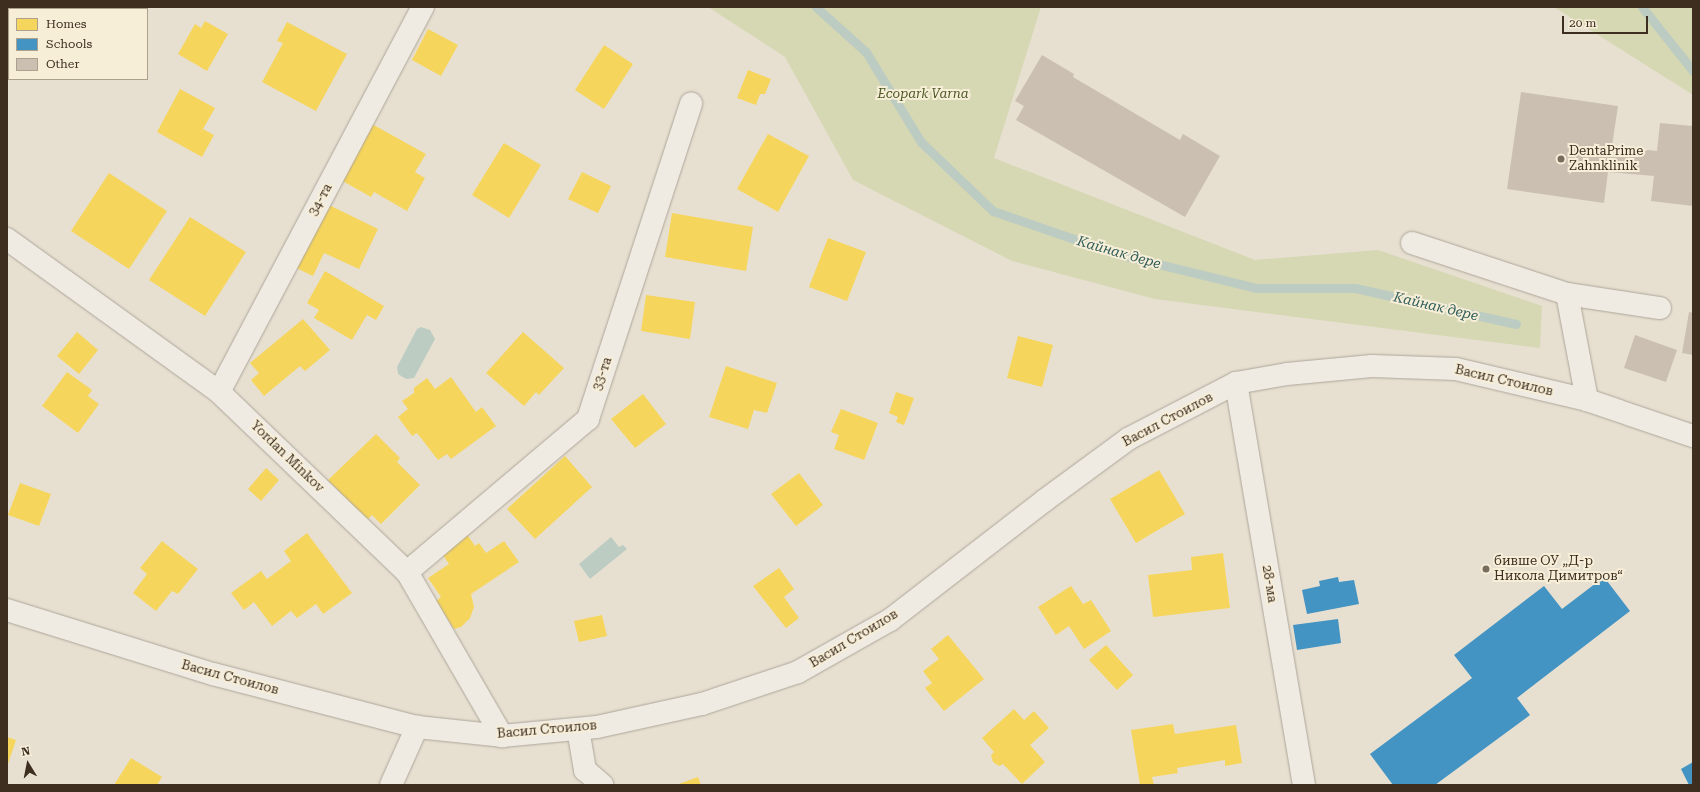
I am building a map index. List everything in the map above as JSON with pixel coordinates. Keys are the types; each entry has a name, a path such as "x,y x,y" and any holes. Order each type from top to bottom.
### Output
{"street":[{"name":"34-та","path":"219,392 423,7"},
{"name":"33-та","path":"407,572 588,420 691,103"},
{"name":"Yordan Minkov","path":"7,239 219,392 407,572 502,736"},
{"path":"1412,243 1567,294 1660,308"},
{"path":"1567,294 1588,400"},
{"name":"Васил Стоилов","path":"7,610 213,674 417,727 502,736 578,729 702,704 798,672 890,620 1045,500 1128,439 1236,383 1287,374 1372,366 1456,369 1588,400 1693,436"},
{"name":"28-ма","path":"1236,383 1304,785"},
{"path":"391,785 417,727"},
{"path":"578,729 585,770 602,785"}],"green space":[{"name":"Ecopark Varna","path":"708,7 1041,7 994,158 1255,260 1378,250 1542,306 1540,348 1155,299 1012,261 853,180 785,57"},
{"path":"1554,7 1693,7 1693,95"}],"shaded area":[{"path":"421,327 430,330 435,339 414,378 406,379 398,374 397,367 417,329"},
{"path":"611,537 619,547 623,545 627,549 590,579 579,564"}],"building: Homes":[{"path":"12,7 75,7 43,8"},
{"path":"205,21 228,34 207,71 178,54 195,24 201,28"},
{"path":"287,22 347,54 316,111 262,82 283,43 277,41"},
{"path":"428,29 458,45 441,76 412,60"},
{"path":"604,45 633,64 604,109 575,90"},
{"path":"748,70 771,79 765,94 760,94 756,105 737,98"},
{"path":"180,89 215,108 203,129 214,135 202,157 157,132"},
{"path":"370,123 426,154 415,172 425,178 407,211 374,192 371,197 339,179"},
{"path":"768,134 809,156 778,212 737,189"},
{"path":"504,143 541,165 509,218 472,195"},
{"path":"582,172 611,186 598,213 568,199"},
{"path":"109,173 167,211 129,269 71,231"},
{"path":"321,201 378,229 359,269 324,253 313,276 290,265"},
{"path":"672,213 753,227 746,271 665,257"},
{"path":"190,217 246,252 205,316 149,280"},
{"path":"828,238 866,252 847,301 809,287"},
{"path":"325,271 384,306 376,320 367,315 352,340 314,318 319,310 307,303"},
{"path":"646,295 695,302 690,339 641,331"},
{"path":"303,319 330,350 305,371 300,366 264,396 251,380 259,373 250,363"},
{"path":"77,332 98,350 79,374 57,356"},
{"path":"523,332 564,368 539,395 536,392 524,406 486,373"},
{"path":"1018,336 1053,345 1042,387 1007,378"},
{"path":"726,366 777,383 767,413 754,410 748,429 709,417"},
{"path":"67,372 92,390 88,396 99,404 78,433 42,406"},
{"path":"451,377 476,412 482,407 496,426 451,459 447,454 438,460 417,433 412,436 398,417 408,409 402,401 414,393 414,388 427,378 435,389"},
{"path":"896,392 914,398 904,425 896,422 898,417 889,413"},
{"path":"643,394 666,424 635,448 611,419"},
{"path":"841,409 878,423 864,460 834,449 839,435 831,432"},
{"path":"376,434 400,458 397,462 420,485 381,524 372,515 367,520 328,480"},
{"path":"565,456 592,487 535,539 507,509"},
{"path":"266,468 279,480 261,501 248,489"},
{"path":"1159,470 1185,514 1136,543 1110,499"},
{"path":"799,473 823,505 796,526 771,494"},
{"path":"20,483 51,494 39,526 8,515"},
{"path":"464,530 475,546 479,543 486,553 504,541 519,562 471,594 474,607 470,618 461,627 454,629 436,601 441,597 428,578 449,564 438,548"},
{"path":"307,533 352,593 323,614 316,604 297,618 291,611 272,626 254,602 244,610 231,593 261,571 267,579 291,561 284,551"},
{"path":"162,541 198,569 178,594 172,591 156,611 133,593 147,574 140,568"},
{"path":"1223,553 1230,608 1153,617 1148,575 1192,570 1191,557"},
{"path":"779,568 794,589 784,597 799,618 786,628 753,586"},
{"path":"1071,586 1083,604 1091,600 1111,631 1084,649 1069,626 1056,635 1038,607"},
{"path":"602,615 607,636 579,642 574,621"},
{"path":"948,635 984,679 944,711 925,688 932,683 923,671 939,659 931,649"},
{"path":"1106,645 1133,675 1117,690 1089,660"},
{"path":"1014,709 1024,720 1034,711 1049,728 1030,745 1045,762 1022,784 1003,764 999,766 993,762 991,755 994,752 982,738"},
{"path":"1173,724 1175,734 1236,725 1242,763 1225,766 1225,760 1177,768 1178,773 1152,777 1154,785 1140,785 1131,730"},
{"path":"7,737 16,740 7,767"},
{"path":"131,758 162,777 157,785 114,785"},
{"path":"698,777 701,785 676,785"}],"building: Schools":[{"path":"1338,577 1339,582 1354,580 1359,604 1307,614 1302,590 1320,586 1319,581"},
{"path":"1604,577 1630,611 1517,698 1530,715 1435,785 1393,785 1370,754 1472,678 1454,655 1544,586 1562,609"},
{"path":"1338,619 1341,643 1297,650 1293,625"},
{"path":"1693,762 1693,785 1689,785 1681,769"}],"building: Other":[{"path":"1042,55 1074,74 1073,77 1180,140 1183,134 1220,156 1185,217 1016,120 1024,106 1015,101"},
{"name":"DentaPrime Zahnklinik","path":"1521,92 1618,106 1612,146 1657,151 1660,123 1693,126 1693,206 1651,201 1654,176 1608,172 1604,203 1507,189"},
{"path":"1689,312 1693,313 1693,355 1682,353"},
{"path":"1635,335 1677,350 1666,382 1624,368"}],"waterway":[{"name":"Кайнак дере","path":"816,7 866,52 921,142 993,211 1117,254 1256,288 1355,288 1516,324"},
{"name":"Кайнак дере","path":"1642,7 1693,71"}],"place":[{"name":"DentaPrime Zahnklinik","path":"1561,159"},
{"name":"бивше ОУ „Д-р Никола Димитров“","path":"1486,569"}]}
